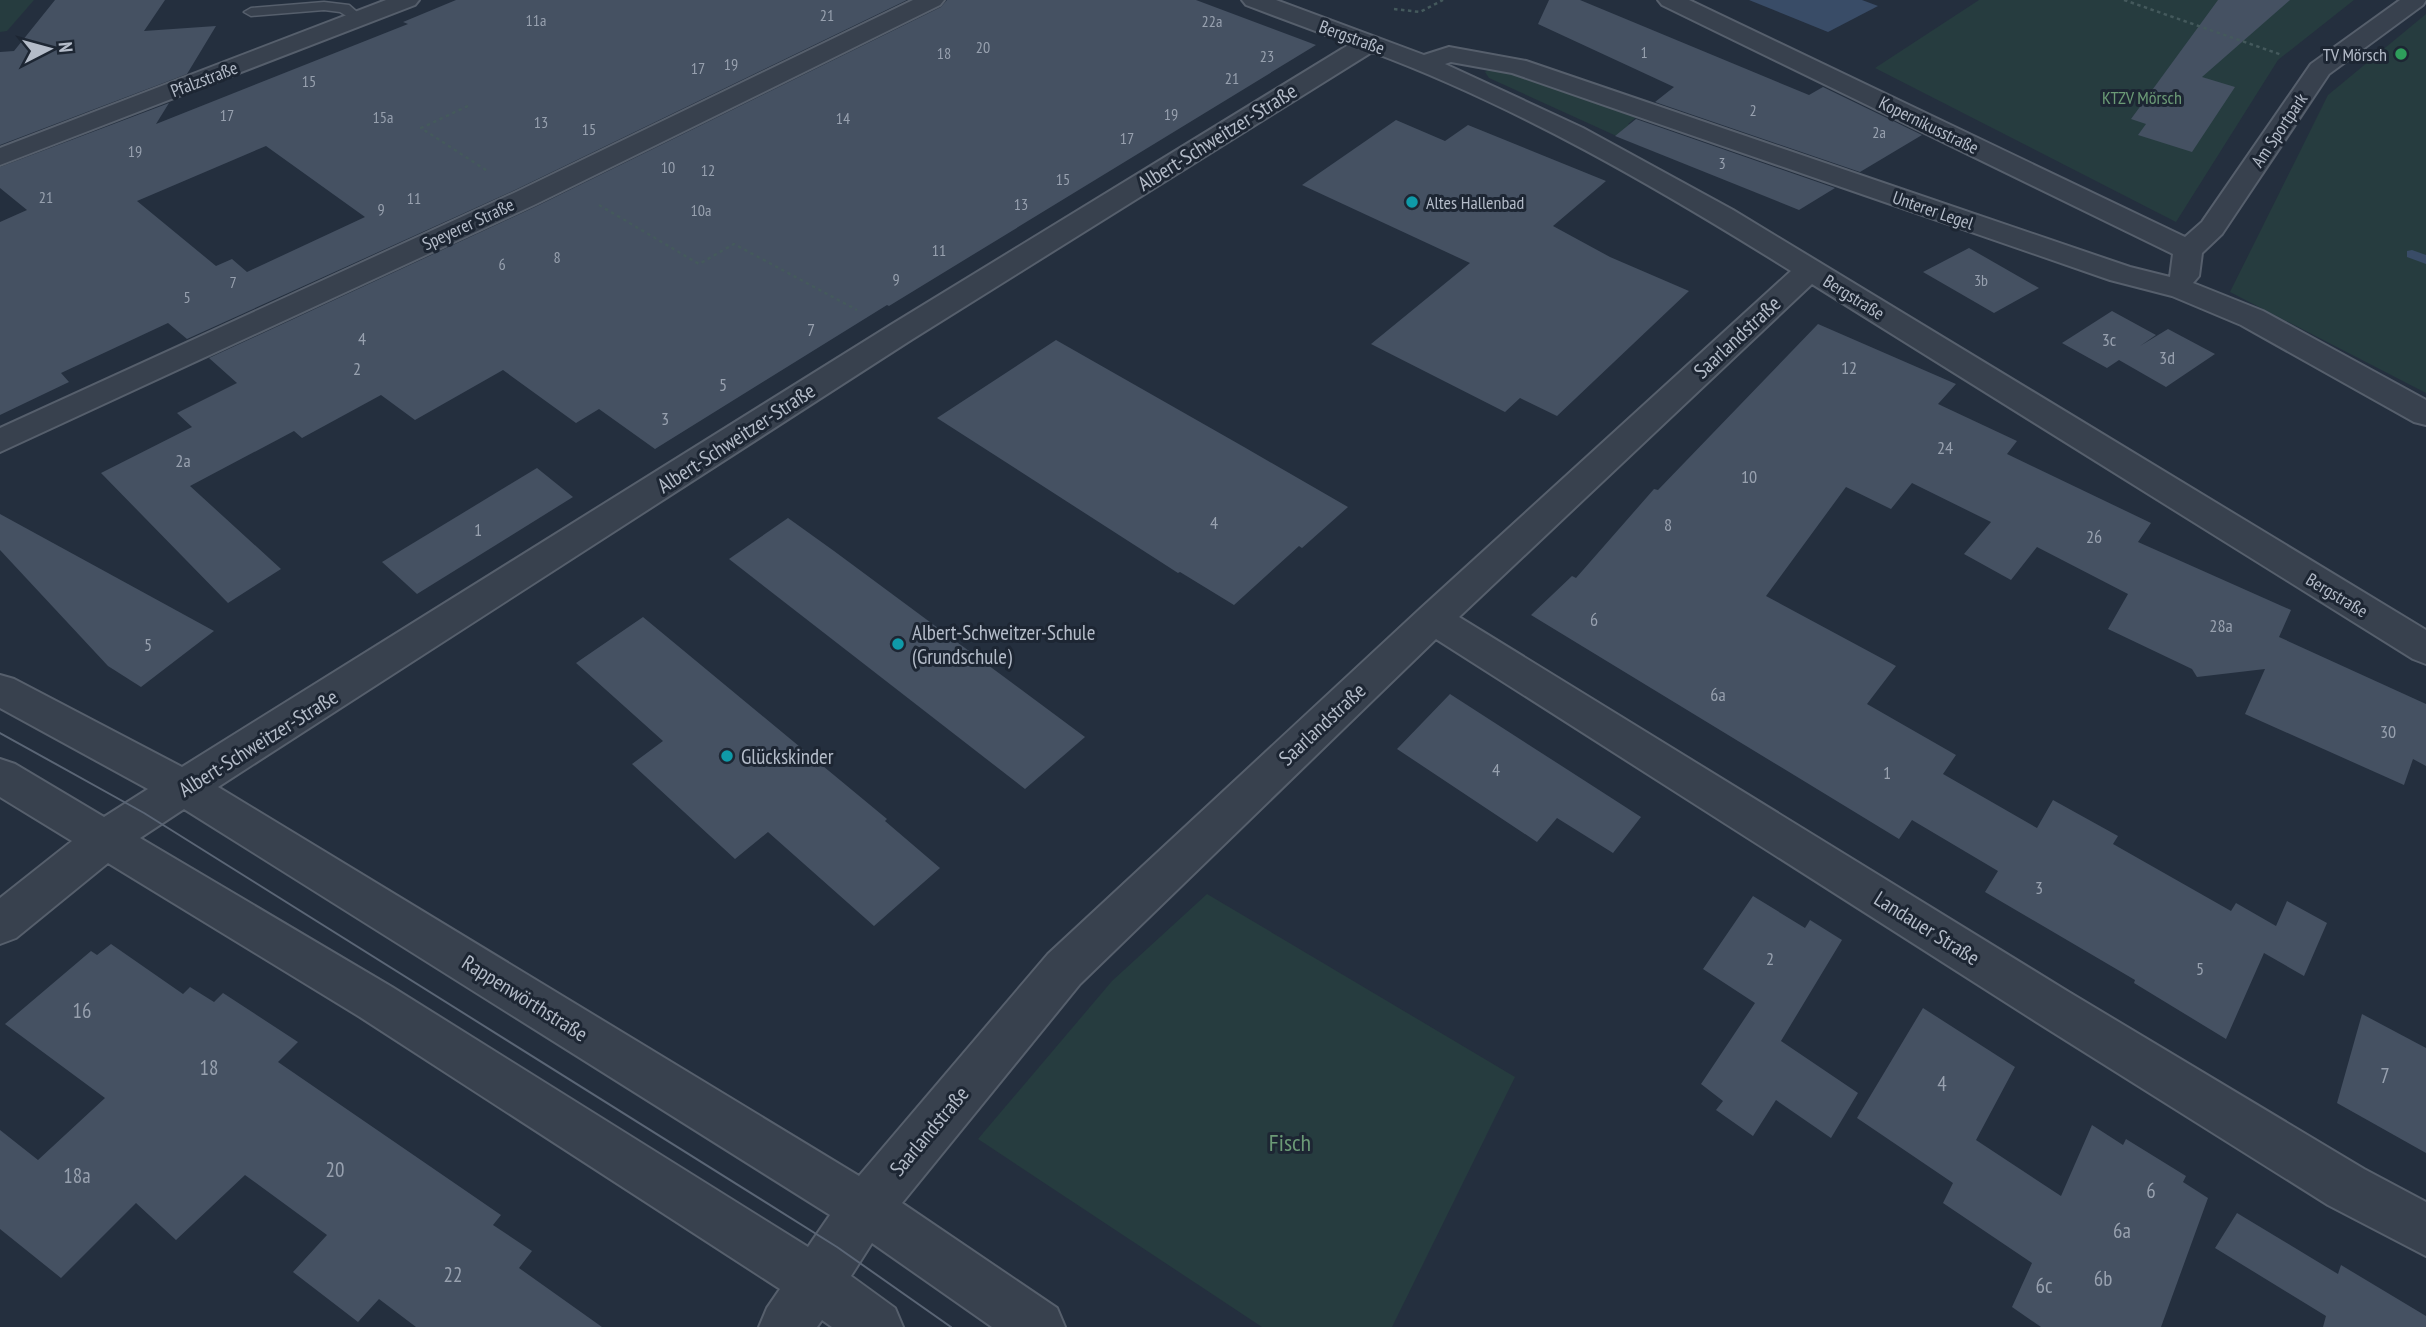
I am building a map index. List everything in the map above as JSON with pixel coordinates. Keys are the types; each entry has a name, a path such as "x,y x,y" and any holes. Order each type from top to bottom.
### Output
{"street":[{"name":"Pfalzstraße","path":"0,157 407,0"},
{"name":"Speyerer Straße","path":"0,441 526,198 933,0"},
{"name":"Bergstraße","path":"1254,0 1424,63 1574,134 1723,216 1964,367 2426,649"},
{"name":"Kopernikusstraße","path":"1670,0 2188,250"},
{"name":"Am Sportpark","path":"2188,250 2212,228 2320,69 2415,0"},
{"name":"Albert-Schweitzer-Straße","path":"0,924 107,838 901,333 1369,43"},
{"name":"Unterer Legel","path":"1424,63 1449,54 1517,66 2120,274 2182,289 2252,318 2426,414"},
{"path":"2182,289 2188,250"},
{"name":"Saarlandstraße","path":"786,1327 865,1208 1064,969 1433,619 1810,269"},
{"name":"Landauer Straße","path":"1433,619 2051,1006 2347,1186 2426,1230"},
{"name":"Rappenwörthstraße","path":"0,690 186,789 865,1208 1038,1327"},
{"path":"0,776 107,838 388,1010 817,1283 876,1327"}],"lane":[{"path":"251,12 324,6 344,8 358,19"}],"path":[{"path":"1384,8 1420,12 1443,0"},
{"path":"2124,0 2320,69"},
{"path":"468,106 421,128 526,198"},
{"path":"559,182 699,264 734,244 901,333"}],"green space":[{"path":"0,0 34,0 7,31 0,32"},
{"name":"KTZV Mörsch","path":"1979,0 2354,0 2278,60 2176,222 1875,68"},
{"path":"2426,14 2426,393 2230,292 2328,95"},
{"path":"1495,68 1639,115 1628,124 1638,128 1623,139 1489,78 1485,72"},
{"name":"Fisch","path":"1207,894 1515,1077 1392,1327 1262,1327 978,1139 1112,981"}],"water":[{"path":"1749,0 1862,0 1878,6 1828,32"}],"building":[{"path":"55,0 165,0 144,31 216,26 187,74 0,145 0,52 14,51"},
{"path":"456,0 907,0 515,190 187,339 168,323 61,373 69,382 0,415 0,222 27,210 0,188 0,167 169,103 156,124 408,24 403,22","holes":["266,146 365,217 247,272 232,259 216,266 137,201"]},
{"path":"947,0 1196,0 1316,45 655,449 599,409 576,423 503,370 415,420 381,395 302,438 294,431 190,486 281,569 228,603 101,473 192,427 177,413 237,383 209,358 537,206 941,7"},
{"path":"1549,0 1580,0 1809,95 1823,87 1922,135 1860,172 1655,102 1674,87 1538,24"},
{"path":"2218,0 2290,0 2202,77 2235,87 2192,152 2138,135 2146,124 2131,119"},
{"path":"1636,119 1835,188 1799,210 1615,136"},
{"path":"1396,120 1445,141 1468,125 1606,181 1553,226 1610,257 1689,291 1557,416 1520,398 1505,412 1371,344 1470,263 1302,185"},
{"path":"1969,248 2039,288 1994,313 1923,272"},
{"path":"2112,311 2156,335 2140,346 2168,329 2215,354 2166,387 2119,360 2107,368 2062,343"},
{"path":"1818,324 1956,384 1938,404 2017,441 2007,454 2151,523 2138,542 2291,610 2279,637 2426,704 2426,766 2413,759 2404,785 2245,714 2265,669 2197,677 2192,669 2108,629 2128,594 2037,547 2011,580 1964,554 1991,522 1912,483 1891,509 1846,487 1766,596 1896,666 1867,704 1956,755 1943,774 2037,828 2053,800 2118,836 2113,844 2231,911 2236,903 2276,926 2287,901 2327,923 2304,976 2264,953 2226,1039 2134,983 2135,980 1985,892 1998,871 1912,820 1899,839 1531,615 1572,576 1576,578 1654,489 1658,490"},
{"path":"1056,340 1348,507 1302,548 1299,546 1234,605 1178,573 937,418"},
{"path":"537,468 573,497 417,594 382,562"},
{"path":"0,514 214,631 141,687 108,666 0,550"},
{"name":"Albert-Schweitzer-Schule (Grundschule)","path":"788,518 1085,737 1025,789 729,559"},
{"name":"Glückskinder","path":"643,617 887,819 885,821 940,868 874,926 768,832 735,859 632,764 663,741 576,663"},
{"path":"1450,694 1641,817 1613,853 1557,818 1537,842 1397,749"},
{"path":"1753,896 1805,928 1810,920 1842,940 1781,1041 1858,1093 1831,1138 1776,1100 1753,1136 1716,1110 1723,1101 1701,1084 1755,1003 1703,969"},
{"path":"111,944 183,994 190,987 214,1002 223,993 298,1042 278,1062 501,1215 493,1225 532,1251 519,1268 602,1327 416,1327 379,1299 358,1322 293,1272 327,1235 245,1175 176,1240 136,1203 61,1278 0,1229 0,1130 38,1160 105,1098 5,1024 91,951 97,955"},
{"path":"1923,1008 2015,1067 1976,1140 2061,1196 2092,1125 2123,1145 2126,1139 2186,1176 2183,1182 2208,1198 2161,1327 2041,1327 2012,1307 2032,1263 1943,1203 1953,1183 1857,1118"},
{"path":"2362,1014 2426,1048 2426,1153 2337,1103"},
{"path":"2237,1213 2338,1274 2341,1265 2426,1316 2426,1327 2323,1327 2326,1316 2215,1248"}],"waterway":[{"path":"2412,254 2426,260"}],"tram line":[{"path":"0,733 144,813 837,1247 951,1327"}],"place":[{"name":"TV Mörsch","path":"2401,54"},
{"name":"Altes Hallenbad","path":"1412,202"},
{"name":"Albert-Schweitzer-Schule (Grundschule)","path":"898,644"},
{"name":"Glückskinder","path":"727,756"}]}
